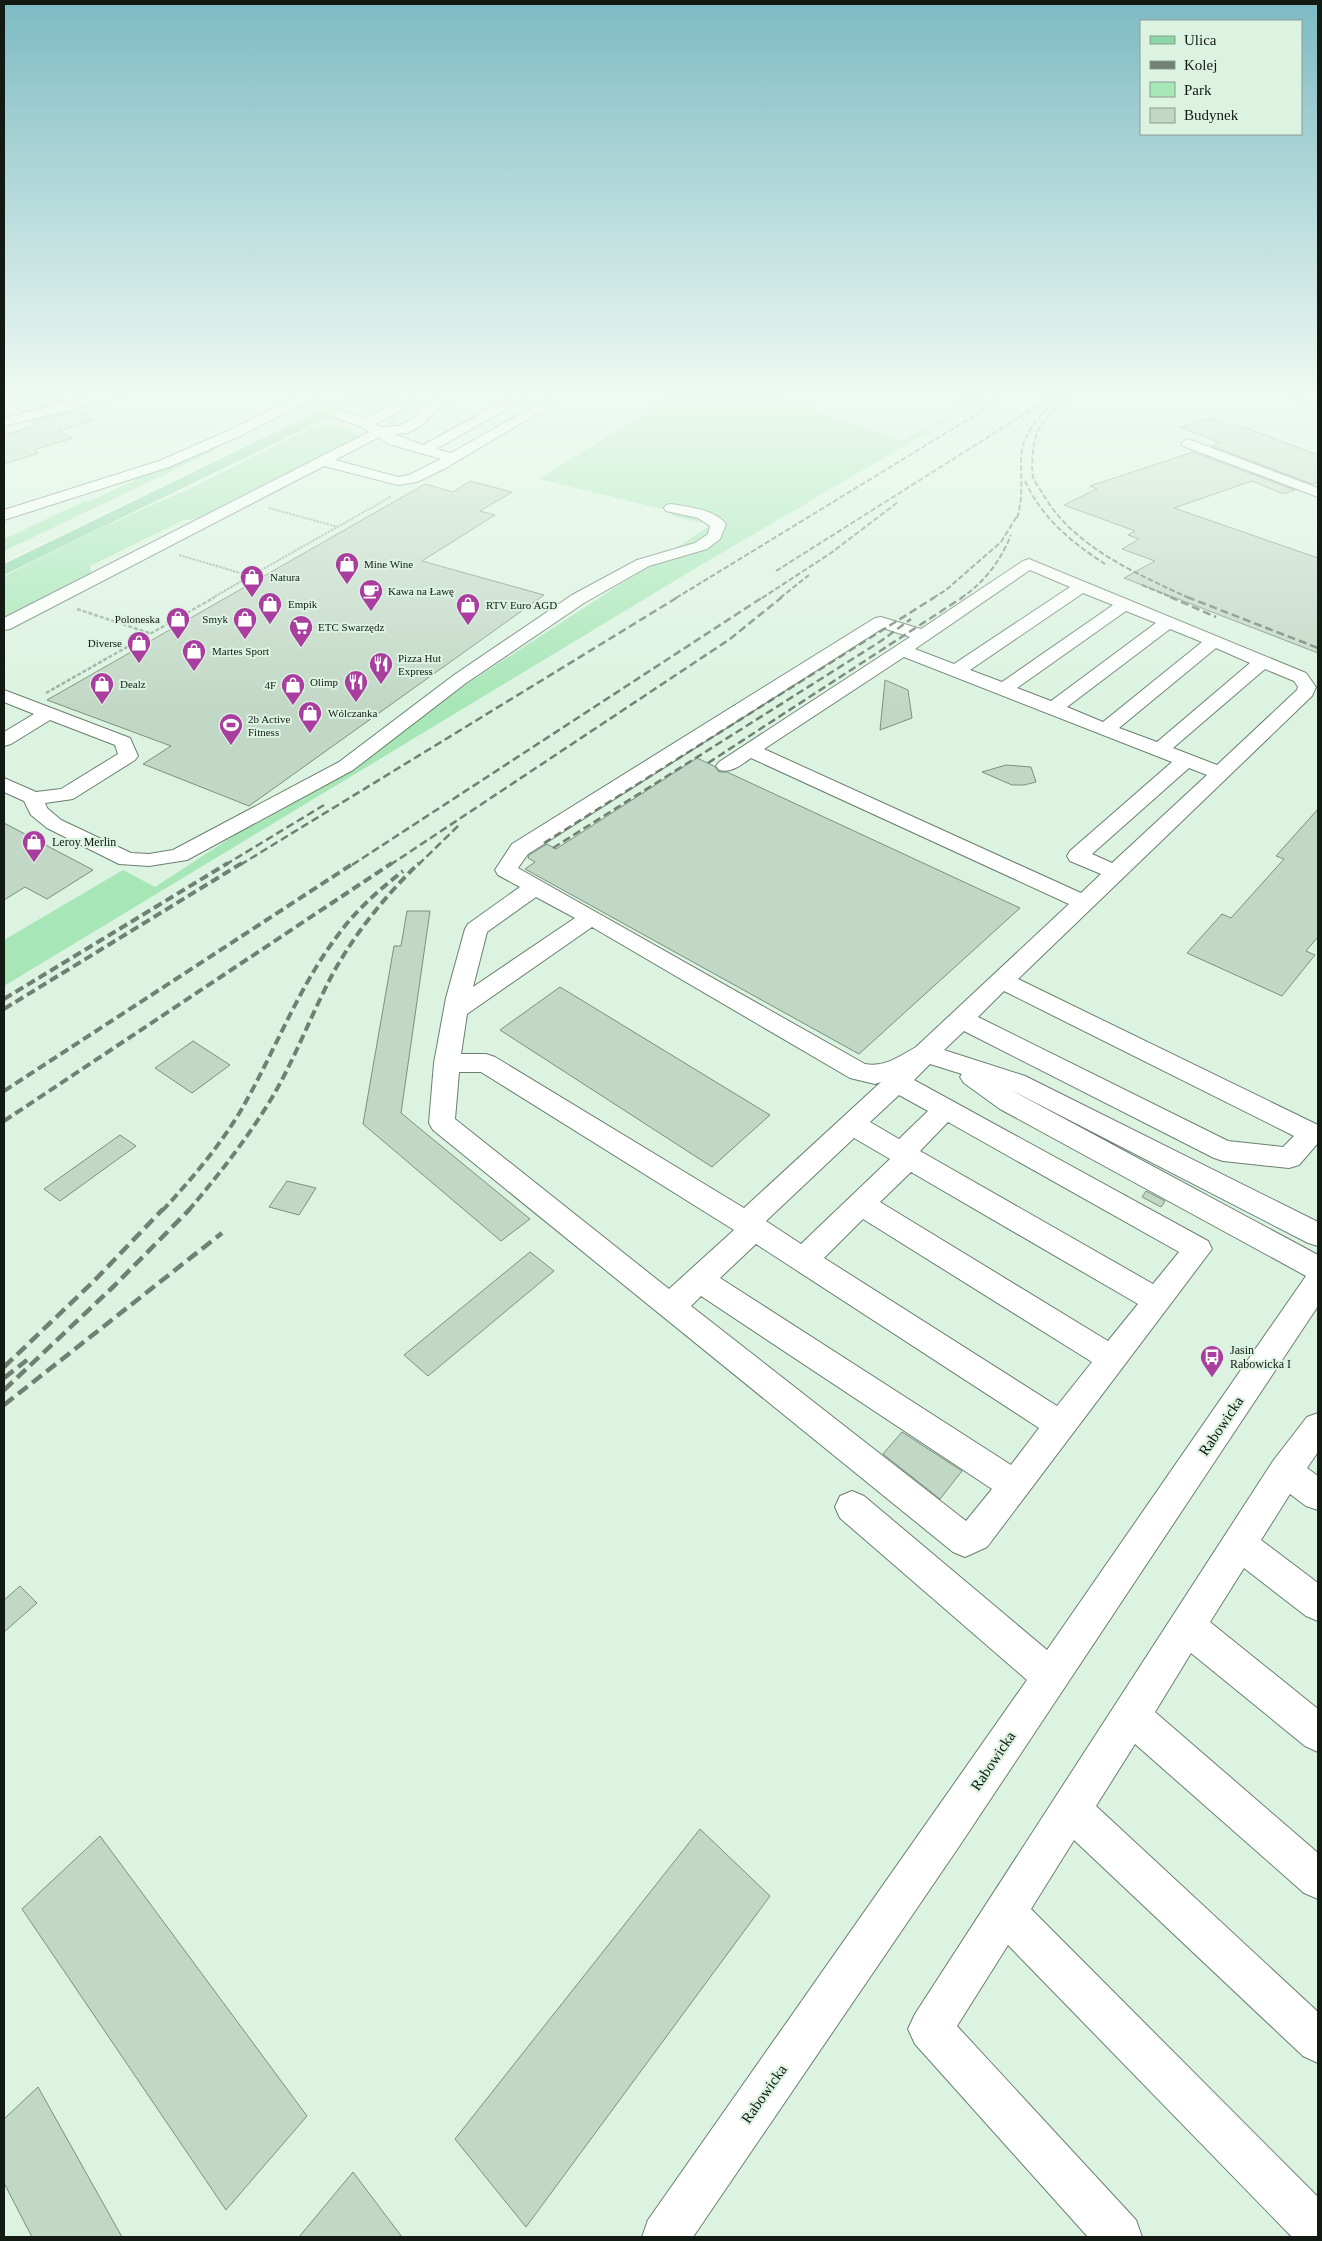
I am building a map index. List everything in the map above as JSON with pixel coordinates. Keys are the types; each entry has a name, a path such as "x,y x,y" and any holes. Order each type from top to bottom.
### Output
{"main road":[{"path":"4,555 129,497"},
{"path":"4,570 154,497"}],"street":[{"path":"4,515 62,497"},
{"path":"4,625 252,497"},
{"path":"20,789 38,811 54,824 127,859 148,860 179,855 346,766 460,679 585,595 643,563 701,546 715,536 718,524 703,515 671,508"},
{"path":"670,1307 700,1280 750,1226 925,1053 1306,692 1307,688 1300,677 1029,564 924,636 726,766"},
{"path":"956,671 1082,586"},
{"path":"1004,689 1125,604"},
{"path":"924,636 881,622 520,849 506,870 859,1072 875,1075 901,1067 925,1053"},
{"path":"1053,709 1169,622"},
{"path":"1106,729 1214,641"},
{"path":"902,650 1219,773"},
{"path":"1160,750 1264,661"},
{"path":"4,696 123,742 128,756 66,796 20,789"},
{"path":"4,740 49,713"},
{"path":"750,750 1083,902"},
{"path":"1114,872 1078,856 1186,760"},
{"path":"535,887 476,929 456,1010 447,1063 442,1124 965,1541 975,1536 1198,1248 897,1082"},
{"path":"456,1010 591,917"},
{"path":"961,1019 1223,1151 1289,1158 1312,1133 1001,980"},
{"path":"925,1053 951,1063 1016,1082 1168,1157 1318,1235"},
{"path":"447,1063 486,1063 750,1226 1061,1425"},
{"path":"951,1063 1009,1102 1318,1269"},
{"path":"803,1260 860,1204 946,1110"},
{"path":"852,1124 1157,1301"},
{"path":"860,1204 1112,1359"},
{"path":"700,1280 1014,1485"},
{"name":"Rabowicka","path":"665,2237 1318,1282"},
{"path":"1120,2237 930,2029 1070,1809 1132,1716 1285,1472 1318,1427"},
{"path":"1285,1472 1318,1496"},
{"path":"852,1507 1050,1676"},
{"path":"1240,1544 1318,1604"},
{"path":"1188,1627 1318,1734"},
{"path":"1132,1716 1318,1879"},
{"path":"1070,1809 1318,2041"},
{"path":"1005,1912 1318,2230"}],"path":[{"path":"26,704 338,527 383,497"},
{"path":"265,507 338,527"},
{"path":"154,547 261,580"},
{"path":"76,608 150,633"}],"green space":[{"path":"100,497 118,497 4,551 4,539 85,501 88,502"},
{"path":"172,497 244,497 195,519 184,520 90,566 91,575 4,620 4,576 93,531"},
{"path":"611,497 818,497 696,568 4,986 4,940 123,870 155,887 711,525 670,515 674,512"}],"building":[{"name":"ETC Swarzędz","path":"403,497 504,497 480,511 495,515 422,561 544,595 249,806 143,764 171,746 47,700"},
{"path":"1081,497 1207,497 1174,508 1318,558 1318,653 1124,578 1155,561 1122,549 1139,539 1128,535 1135,531 1064,505"},
{"path":"885,680 908,690 912,718 880,730"},
{"path":"697,758 714,766 719,772 727,772 1020,908 859,1054 525,869 535,862 528,858 529,855 547,844 556,849"},
{"path":"1006,765 1031,767 1036,782 1012,785 982,772"},
{"path":"1318,809 1318,937 1306,951 1315,955 1282,996 1187,953 1222,914 1231,918 1284,859 1276,856"},
{"name":"Leroy Merlin","path":"4,823 93,870 47,899 25,887 4,900"},
{"path":"407,911 430,911 401,1113 530,1219 501,1241 363,1124 394,946 401,946"},
{"path":"560,987 770,1115 712,1167 500,1030"},
{"path":"193,1041 230,1065 192,1093 155,1068"},
{"path":"120,1135 136,1146 60,1201 44,1189"},
{"path":"287,1181 316,1188 299,1215 269,1207"},
{"path":"1146,1191 1165,1201 1161,1207 1142,1197"},
{"path":"530,1252 554,1271 428,1376 404,1355"},
{"path":"902,1432 962,1471 940,1499 883,1454"},
{"path":"20,1586 37,1603 4,1632 4,1600"},
{"path":"700,1829 770,1896 526,2227 455,2139"},
{"path":"100,1836 307,2116 226,2210 22,1909"},
{"path":"38,2087 122,2237 32,2237 4,2183 4,2119"},
{"path":"353,2172 402,2237 299,2237"}],"railway":[{"path":"676,598 842,497"},
{"path":"776,571 894,497"},
{"path":"1018,515 1021,497"},
{"path":"1034,497 1049,518 1069,538 1105,564"},
{"path":"1045,497 1055,512 1088,543 1148,579 1189,598"},
{"path":"762,598 831,553 898,502"},
{"path":"933,598 946,590 1001,542 1018,515"},
{"path":"961,598 991,570 1011,535"},
{"path":"780,598 809,575"},
{"path":"1142,585 1173,598"},
{"path":"240,865 678,597"},
{"path":"352,865 763,597"},
{"path":"390,865 730,639 782,597"},
{"path":"544,843 935,597"},
{"path":"708,763 963,597"},
{"path":"1170,597 1216,617"},
{"path":"1187,597 1318,648"},
{"path":"553,848 881,641 911,619"},
{"path":"225,865 324,805"},
{"path":"418,865 459,825"},
{"path":"4,999 228,863"},
{"path":"4,1009 242,863"},
{"path":"4,1091 354,863"},
{"path":"4,1121 392,863"},
{"path":"188,1211 231,1158 270,1101 286,1072 329,981 347,949 381,904 419,863"},
{"path":"162,1211 204,1163 232,1125 298,999 323,956 352,917 403,871"},
{"path":"4,1367 94,1281 163,1209"},
{"path":"4,1390 114,1286 190,1209"},
{"path":"4,1405 222,1233"},
{"path":"4,1378 27,1360"}],"place":[{"name":"Mine Wine","path":"347,585"},
{"name":"Natura","path":"252,598"},
{"name":"Kawa na Ławę","path":"371,612"},
{"name":"Empik","path":"270,625"},
{"name":"RTV Euro AGD","path":"468,626"},
{"name":"Poloneska","path":"178,640"},
{"name":"Smyk","path":"245,640"},
{"name":"ETC Swarzędz","path":"301,648"},
{"name":"Diverse","path":"139,664"},
{"name":"Martes Sport","path":"194,672"},
{"name":"Pizza Hut Express","path":"381,685"},
{"name":"Olimp","path":"356,703"},
{"name":"Dealz","path":"102,705"},
{"name":"4F","path":"293,706"},
{"name":"Wólczanka","path":"310,734"},
{"name":"2b Active Fitness","path":"231,746"},
{"name":"Leroy Merlin","path":"34,863"},
{"name":"Jasin Rabowicka I","path":"1212,1378"}]}
